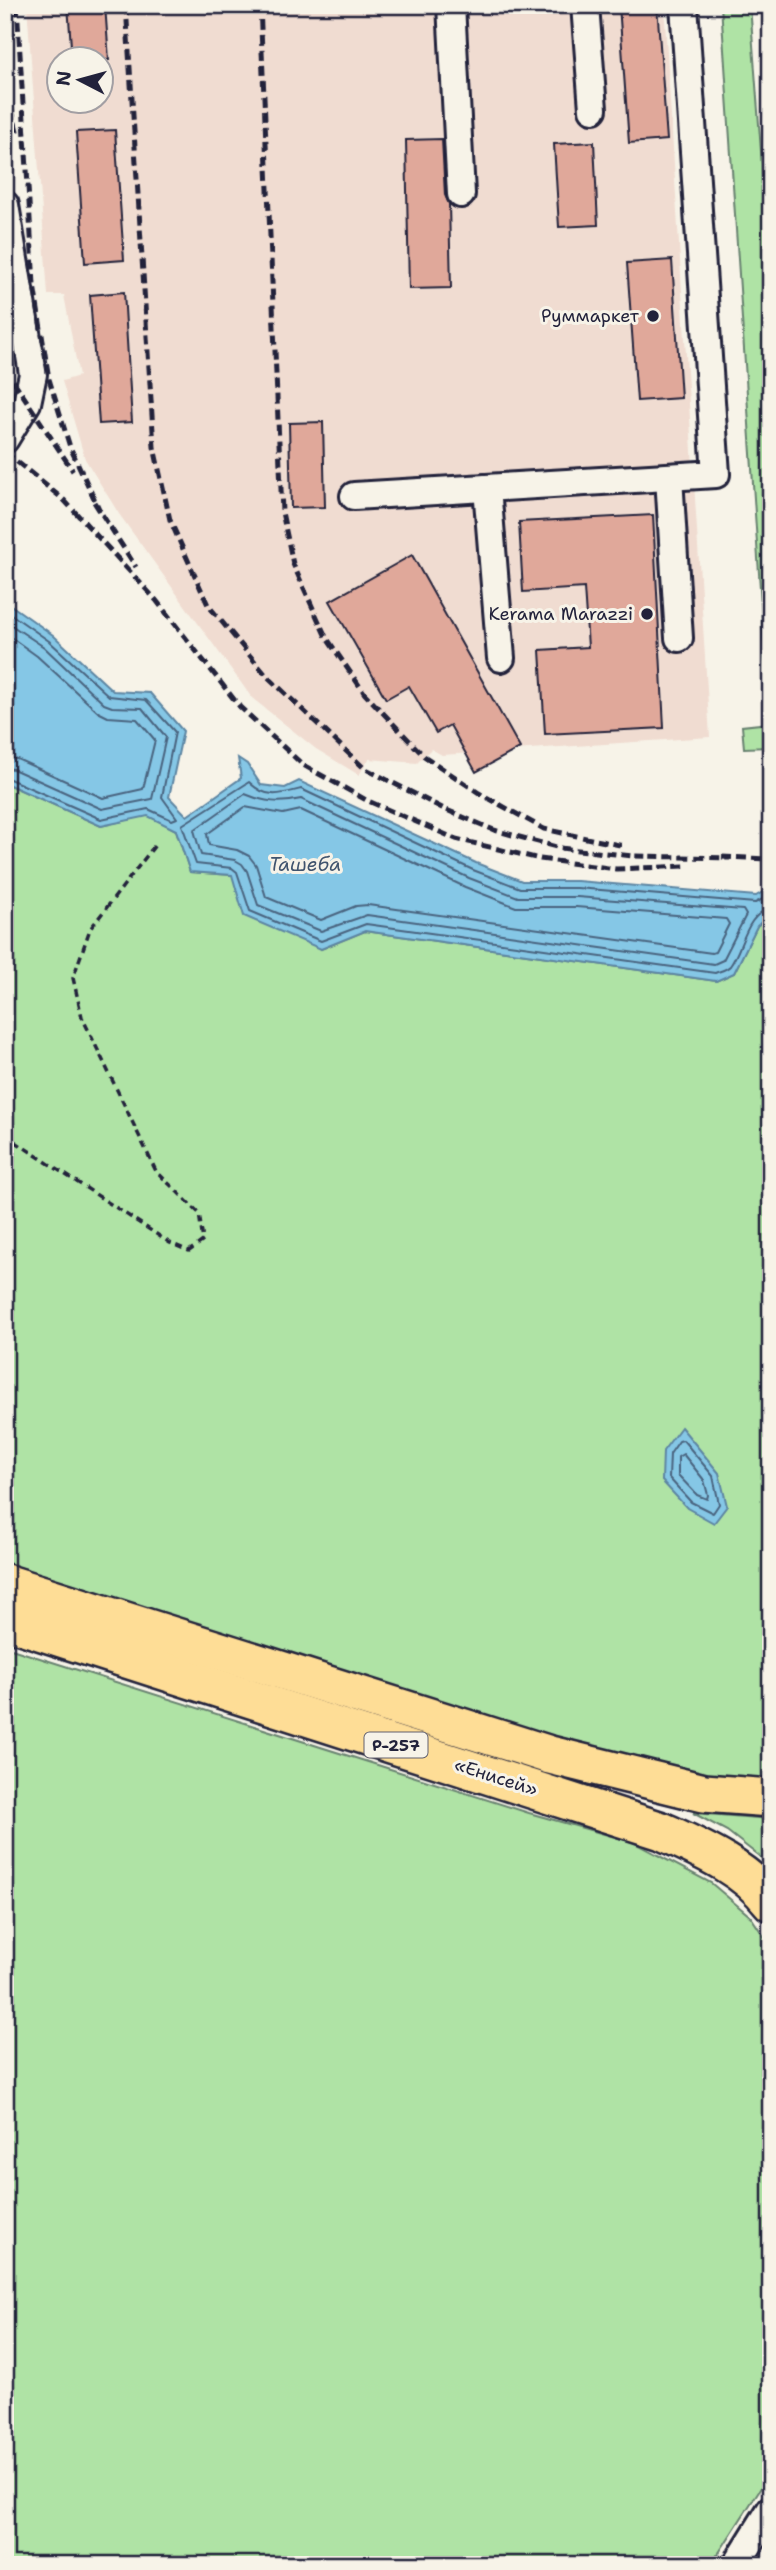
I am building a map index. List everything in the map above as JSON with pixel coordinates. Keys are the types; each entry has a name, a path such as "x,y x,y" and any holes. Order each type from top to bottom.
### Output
{"highway":[{"name":"«Енисей»","path":"5,1583 550,1755 704,1793 771,1798"},
{"name":"«Енисей»","path":"5,1620 662,1831 719,1859 743,1876 771,1902"}],"street":[{"path":"452,5 461,194"},
{"path":"585,5 593,109"},
{"path":"354,496 716,474 684,5"},
{"path":"5,205 33,374 27,403 5,439"},
{"path":"669,477 679,638"},
{"path":"487,488 501,658"},
{"path":"736,2565 771,2510"}],"path":[{"path":"5,1135 170,1243 189,1251 203,1241 199,1213 156,1171 82,1017 73,978 90,929 156,845"}],"shaded area":[{"path":"27,5 664,5 710,737 442,755 431,749 417,763 369,759 359,775 316,749 252,698 119,514 85,459 62,381 79,376 64,295 48,295"}],"green space":[{"path":"721,5 750,5 771,284 771,759 769,747 744,748 742,726 769,723"},
{"path":"5,783 101,826 148,815 176,830 190,872 232,875 321,949 365,931 716,981 734,973 757,926 771,913 771,1777 732,1779 660,1765 556,1739 5,1566"},
{"path":"5,1647 529,1813 633,1842 711,1883 751,1917 771,1947 771,2472 711,2565 5,2565"},
{"path":"693,1813 771,1819 764,1860 727,1831"}],"water":[{"name":"Ташеба","path":"5,601 53,635 113,691 150,693 183,731 169,797 187,816 241,778 238,758 247,764 261,785 285,788 299,781 476,863 522,881 577,881 756,896 771,887 771,913 757,926 734,973 716,981 365,931 321,949 244,916 232,875 190,872 176,830 148,816 101,826 5,783"},
{"path":"681,1427 719,1473 727,1506 714,1523 687,1508 662,1481 663,1451"}],"building":[{"path":"68,5 105,5 108,46 71,46"},
{"path":"619,5 657,5 667,140 629,143"},
{"path":"115,130 124,260 85,263 76,132"},
{"path":"442,139 445,195 449,204 451,288 409,289 406,140"},
{"path":"594,142 598,225 559,227 554,144"},
{"path":"672,260 681,398 637,401 627,263"},
{"path":"124,292 132,422 99,424 90,295"},
{"path":"323,422 325,507 291,508 289,423"},
{"path":"653,515 664,728 545,734 540,650 588,647 584,588 523,592 519,522"},
{"path":"412,555 520,748 476,772 450,725 436,733 409,686 386,699 330,601"}],"railway":[{"path":"17,5 34,285 49,379 70,447 100,511"},
{"path":"126,5 154,447 170,520 208,605 266,675 364,768 444,809 494,830 560,848 633,856 730,858"},
{"path":"260,5 282,512 293,564 326,637 365,694 424,756 479,793 544,829 624,846"},
{"path":"5,63 9,99 18,135"},
{"path":"5,368 73,471"},
{"path":"5,452 64,500 156,600 240,707 303,765 368,801 456,839 540,859 616,869 687,866"},
{"path":"94,502 136,567"},
{"path":"722,857 771,859"}],"place":[{"name":"Руммаркет","path":"653,316"},
{"name":"Kerama Marazzi","path":"647,614"}]}
